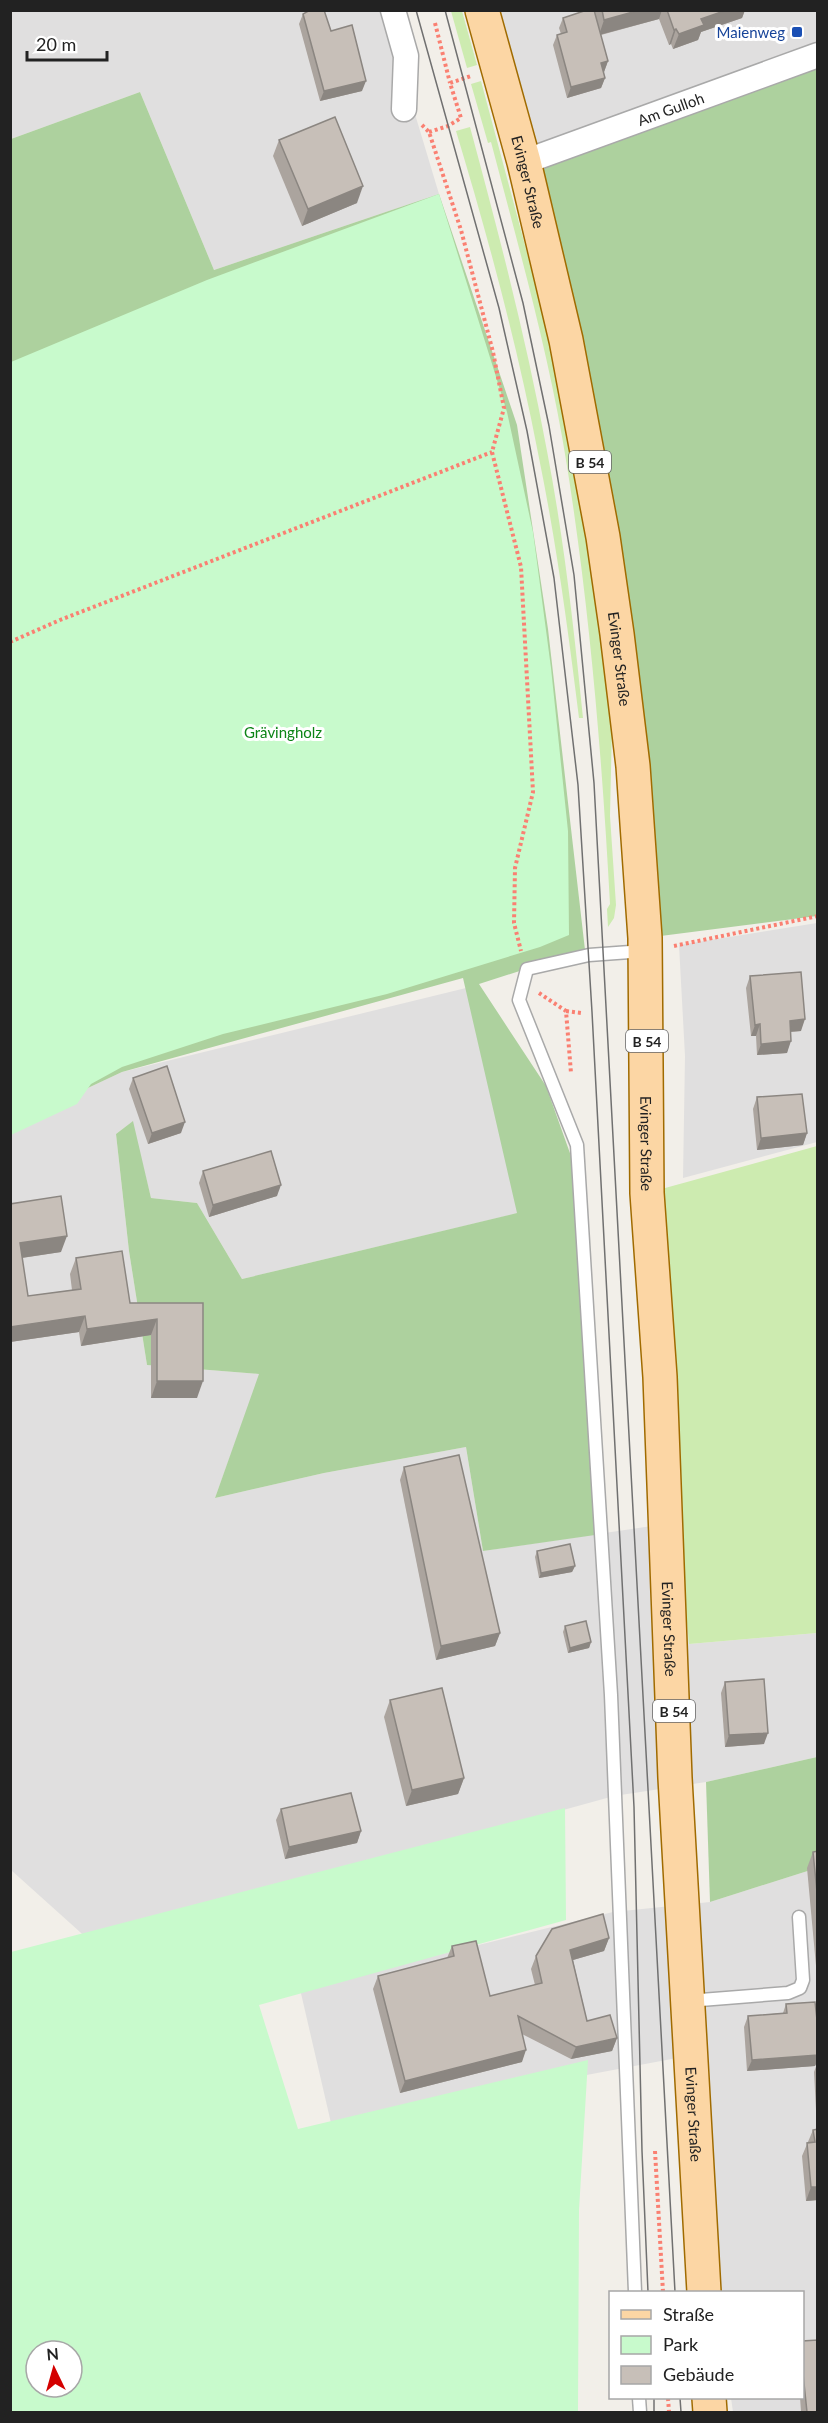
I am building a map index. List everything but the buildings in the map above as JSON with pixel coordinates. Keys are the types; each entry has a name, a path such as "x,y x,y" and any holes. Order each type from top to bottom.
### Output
{"main road":[{"name":"Evinger Straße","path":"482,10 524,162 566,340 603,537 633,766 646,951 647,1193 660,1377 675,1778 704,2291"}],"street":[{"path":"393,10 406,56 404,109"},
{"name":"Am Gulloh","path":"524,162 818,55"}],"lane":[{"path":"635,2291 610,1695 576,1146 519,1000 527,969 589,955 646,951"},
{"path":"687,2001 788,1993 800,1988 803,1980 799,1917"}],"path":[{"path":"435,23 450,83"},
{"path":"404,109 429,132 460,230 493,352 504,408 492,452 521,567 533,792 515,868 514,923 527,969"},
{"path":"429,132 448,126 461,118"},
{"path":"10,642 60,620 492,452"},
{"path":"646,951 818,916"},
{"path":"566,1011 581,1013"},
{"path":"655,2151 663,2291"}],"shaded area":[{"path":"11,11 384,11 439,194 214,270 140,92 11,139"},
{"path":"489,11 817,11 817,55 524,162"},
{"path":"817,923 817,1142 683,1178 685,1056 679,945"},
{"path":"466,988 518,1213 242,1279 197,1203 151,1198 132,1122 116,1134 129,1251 147,1365 260,1374 215,1498 324,1473 466,1447 483,1551 679,1522 689,1644 817,1633 817,1757 706,1782 614,1796 90,1941 11,1870 11,1124 122,1072"},
{"path":"817,1868 817,2412 733,2412 731,2399 804,2399 804,2291 717,2291 677,2058 331,2123 300,1989 613,1912 710,1902"}],"green space":[{"path":"451,11 462,11 477,65 467,68"},
{"path":"817,55 817,916 645,938 633,766 524,162"},
{"path":"481,81 549,335 590,547 612,727 610,816 616,905 614,918 608,927 607,909 610,904 594,684 567,466 552,384 533,303 491,142 488,143 471,84"},
{"name":"Grävingholz","path":"140,92 214,270 439,194 517,425 548,629 585,950 479,984 546,1086 571,1156 595,1535 483,1551 466,1447 324,1473 215,1498 259,1374 147,1365 129,1251 116,1134 133,1121 151,1198 197,1203 242,1279 517,1213 463,978 122,1072 11,1124 11,139"},
{"path":"470,127 512,288 547,451 559,517 583,718 579,718 556,552 530,412 501,291 456,131"},
{"name":"Grävingholz","path":"439,194 507,412 533,532 551,668 568,831 569,935 540,947 387,994 223,1034 122,1067 91,1084 77,1104 11,1135 11,362 207,280"},
{"path":"817,1146 817,1633 689,1644 647,1193"},
{"path":"817,1757 817,1868 710,1902 706,1782"},
{"path":"565,1808 566,1920 259,2005 298,2129 588,2060 579,2210 578,2412 11,2412 11,1952"}],"tram line":[{"path":"416,10 499,308 527,431 554,578 578,785 634,1807 642,2151 648,2291"},
{"path":"445,10 523,303 549,426 574,575 594,783 675,2291"},
{"path":"654,2399 654,2412"},
{"path":"680,2399 681,2412"}],"place":[{"name":"Maienweg","path":"797,32"}]}
